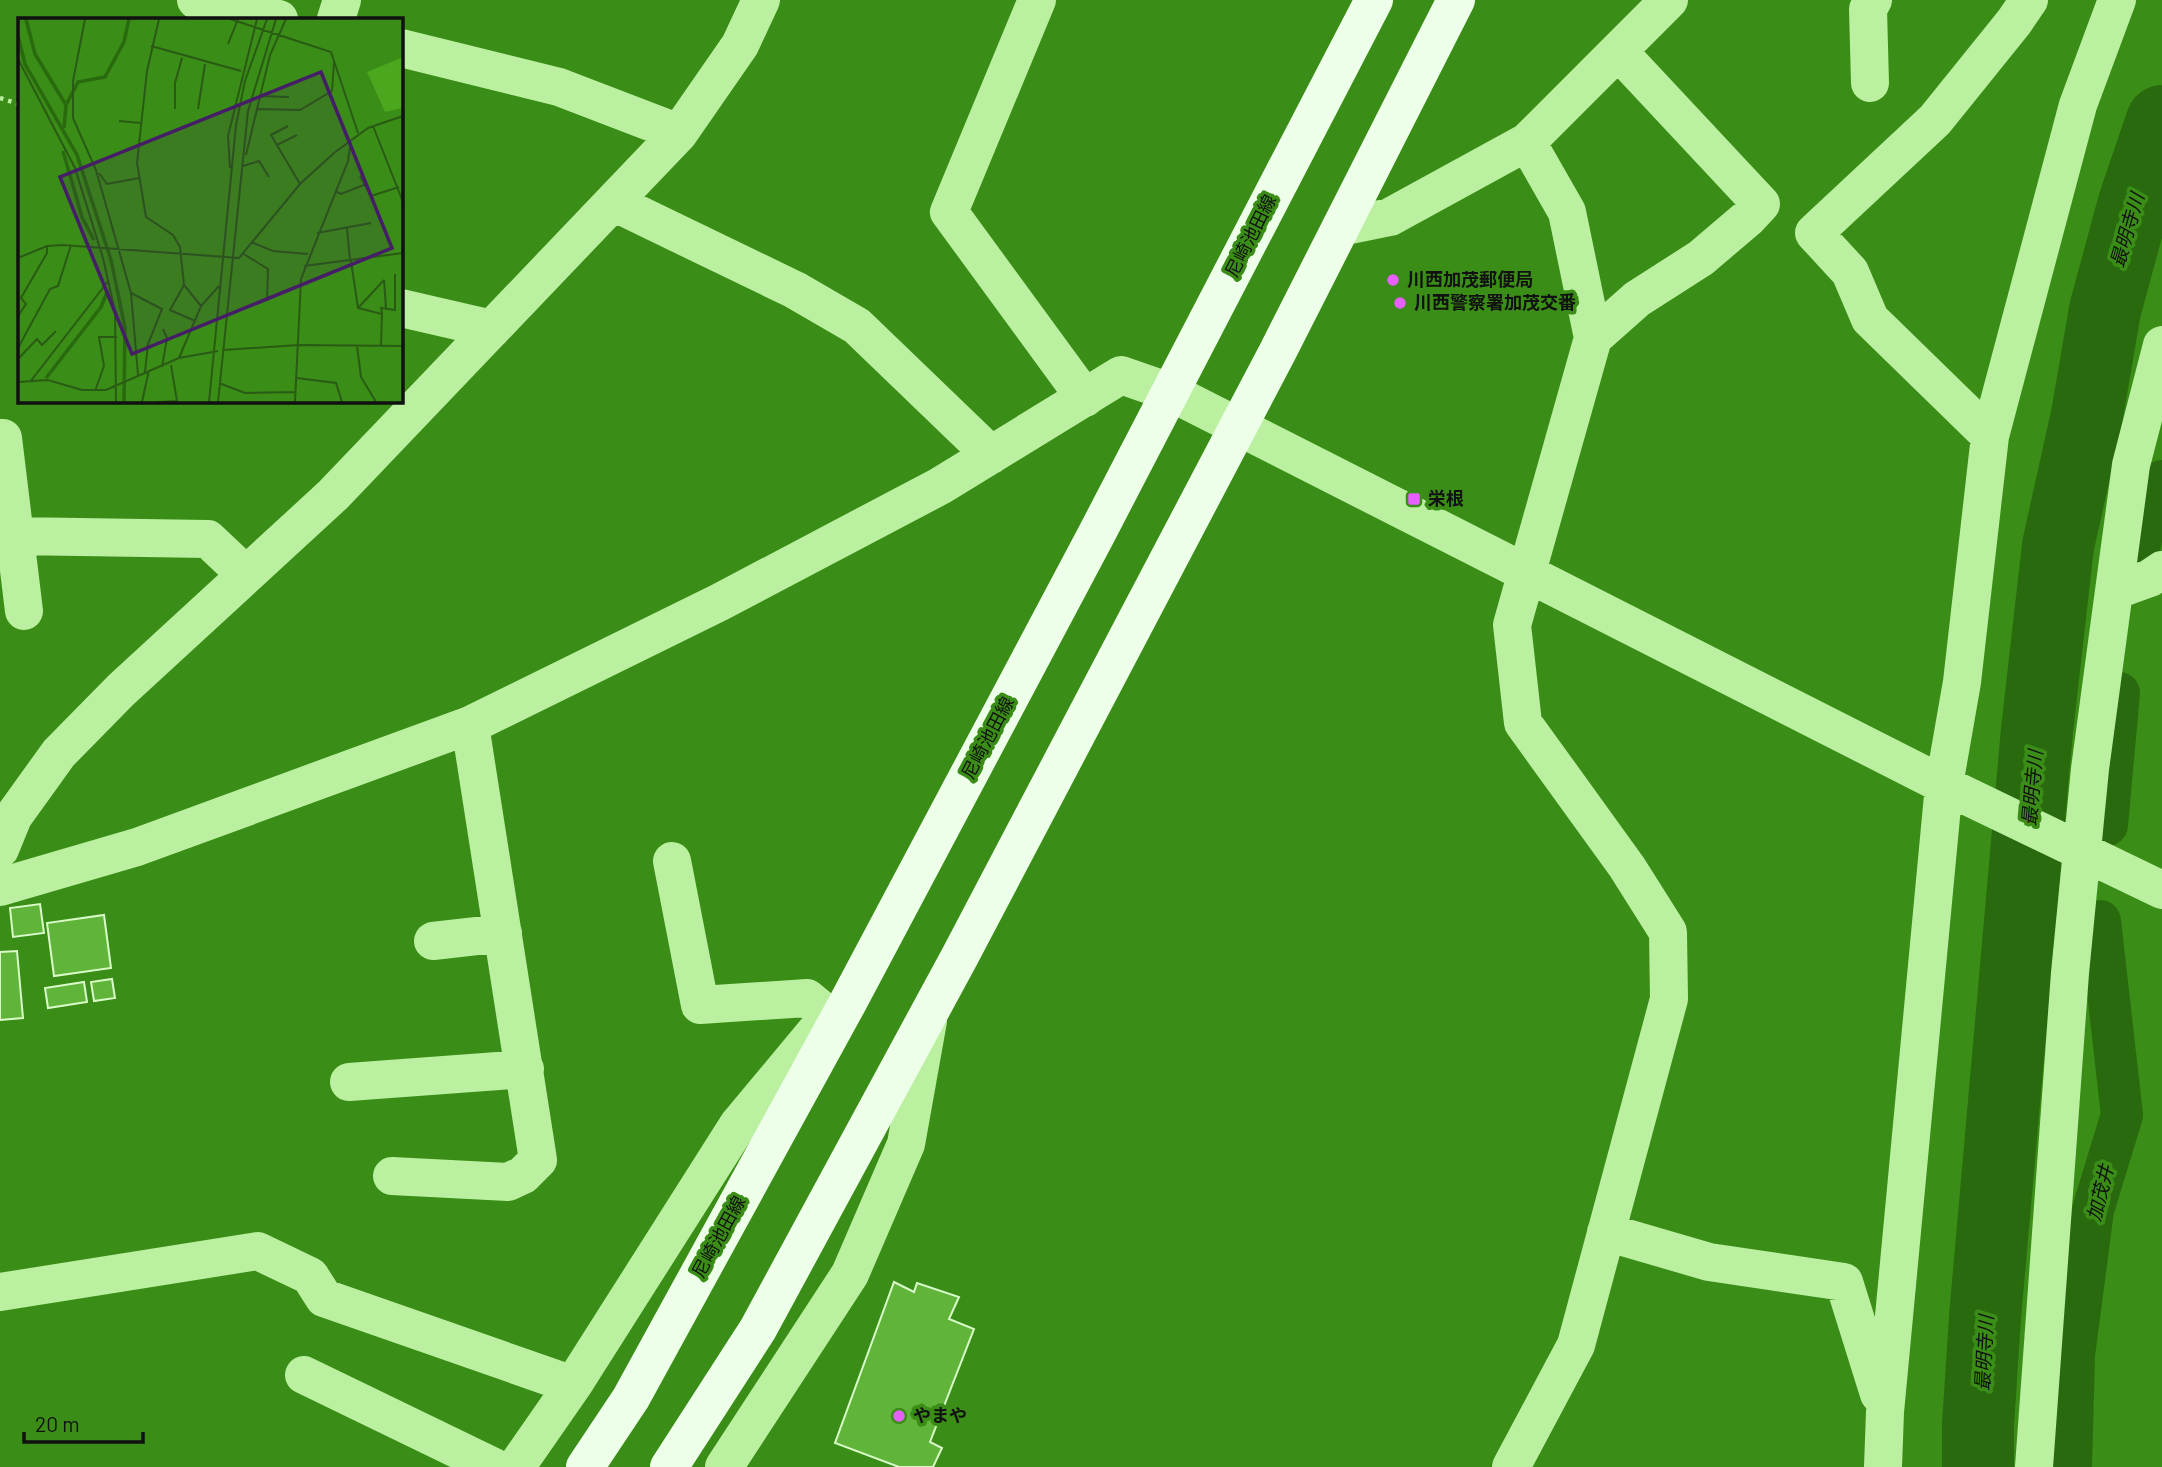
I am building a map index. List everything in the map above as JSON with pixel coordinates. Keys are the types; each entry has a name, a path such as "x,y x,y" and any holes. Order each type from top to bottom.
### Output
{"main road":[{"name":"尼崎池田線","path":"585,1467 631,1398 860,979 1374,0"},
{"path":"669,1467 758,1329 929,1012 1238,427 1456,0"}],"street":[{"path":"196,0 275,18"},
{"path":"336,18 342,0"},
{"path":"0,849 13,817 59,752 121,690 333,495 679,133 740,45 761,0"},
{"path":"1037,0 949,212 1085,398"},
{"path":"1341,227 1390,218 1527,142 1669,0"},
{"path":"1870,83 1868,9 1873,0"},
{"path":"1990,436 1870,319 1850,272 1814,233 1936,120 2029,0"},
{"path":"1883,1467 1885,1412 1990,436 2078,105 2117,0"},
{"path":"402,48 559,87 679,133"},
{"path":"1593,338 1637,299 1700,258 1761,204 1618,51"},
{"path":"1511,1467 1576,1345 1670,999 1668,932 1628,867 1523,723 1512,625 1593,338 1567,212 1527,142"},
{"path":"613,202 795,290 857,326 991,455"},
{"path":"402,308 492,329"},
{"path":"2034,1467 2076,848 2090,769 2131,465 2162,345"},
{"path":"0,887 137,847 470,725 720,602 940,486 1121,375 1170,392 1954,790 2162,890"},
{"path":"0,438 3,438 24,611"},
{"path":"15,536 208,539 246,575"},
{"path":"2114,591 2150,578 2162,570"},
{"path":"392,1176 508,1182 523,1175 538,1160 470,725"},
{"path":"672,861 700,1005 807,998 829,1016"},
{"path":"433,941 503,933"},
{"path":"516,1467 573,1385 738,1125 860,979"},
{"path":"724,1467 850,1274 906,1144 929,1012"},
{"path":"349,1082 525,1069"},
{"path":"1606,1232 1709,1262 1844,1282 1885,1412"},
{"path":"0,1292 258,1251 310,1276 324,1298 573,1385"},
{"path":"304,1375 494,1467"}],"path":[{"path":"0,98 18,104"}],"building":[{"path":"40,904 44,933 13,937 10,908"},
{"path":"104,915 111,968 54,976 47,923"},
{"path":"17,951 23,1018 0,1020 0,952"},
{"path":"112,979 115,998 94,1001 91,982"},
{"path":"84,982 87,1002 48,1008 45,988"},
{"path":"894,1282 914,1292 917,1283 959,1297 949,1319 974,1329 930,1442 942,1448 933,1467 899,1467 835,1443"}],"waterway":[{"name":"最明寺川","path":"1978,1467 1985,1317 2037,730 2058,546 2087,415 2105,310 2134,203 2162,121"},
{"name":"加茂井","path":"2139,549 2162,481"},
{"name":"加茂井","path":"2107,825 2119,693"},
{"name":"加茂井","path":"2071,1467 2074,1355 2093,1210 2122,1115 2100,921"}],"place":[{"name":"川西加茂郵便局","path":"1393,280"},
{"name":"川西警察署加茂交番","path":"1400,303"},
{"name":"栄根","path":"1414,499"},
{"name":"やまや","path":"899,1416"}]}
